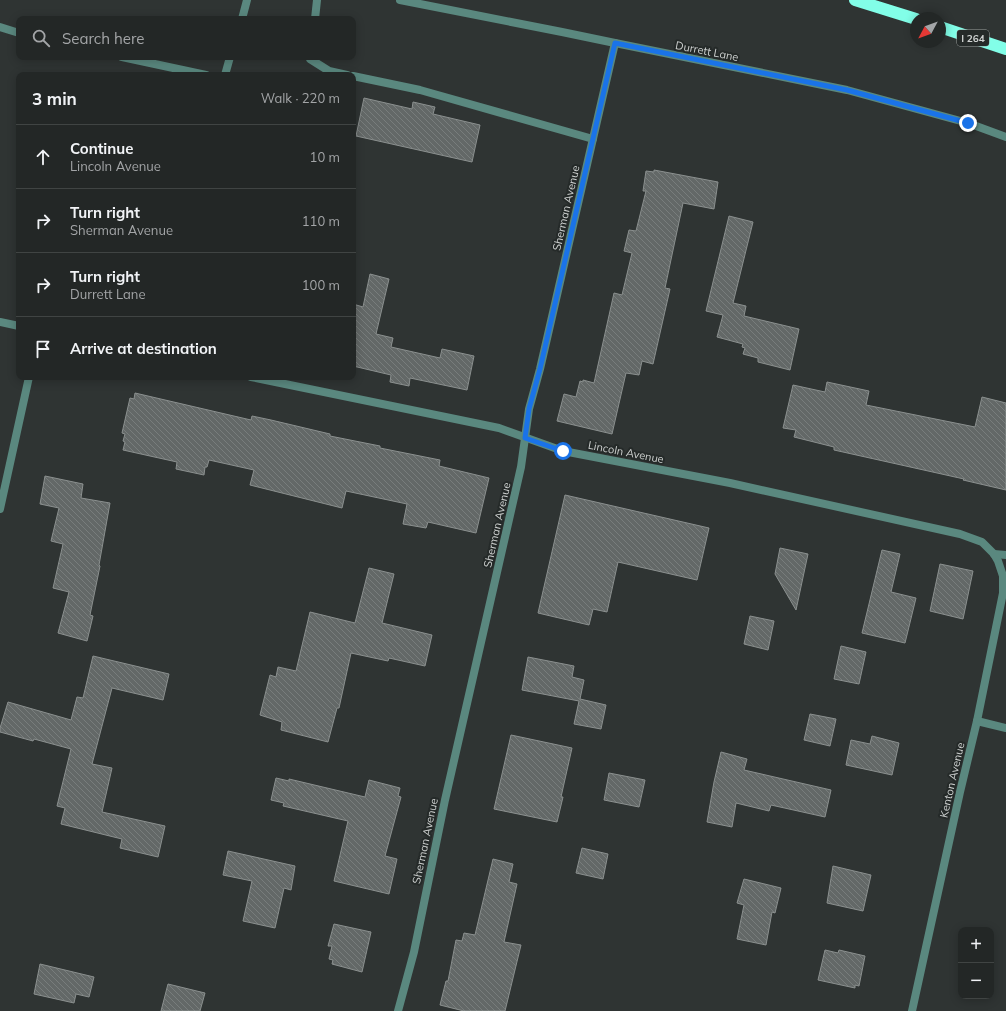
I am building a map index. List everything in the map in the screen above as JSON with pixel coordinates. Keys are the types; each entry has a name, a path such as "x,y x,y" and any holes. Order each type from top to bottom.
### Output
{"highway":[{"path":"856,0 910,17"},
{"name":"I 264","path":"946,29 1006,49"}],"street":[{"path":"243,16 247,0"},
{"path":"315,16 317,0"},
{"name":"Durrett Lane","path":"400,0 847,90 968,123 1006,137"},
{"path":"0,27 16,32"},
{"name":"Sherman Avenue","path":"398,1011 414,952 445,800 521,467 529,409 540,369 615,43"},
{"path":"136,60 192,72"},
{"path":"226,72 229,60"},
{"path":"312,60 329,71 334,72"},
{"path":"356,77 420,90 593,139"},
{"path":"0,322 16,325"},
{"path":"0,509 28,380"},
{"name":"Lincoln Avenue","path":"266,380 499,428 563,451 730,483 960,534 982,542 994,554"},
{"path":"994,554 1006,555"},
{"name":"Kenton Avenue","path":"912,1011 958,800 978,721 1003,593 1003,576 998,560 994,554"},
{"path":"978,721 1006,728"}],"building":[{"path":"364,98 412,109 413,102 435,107 433,114 480,125 472,162 356,136"},
{"path":"654,170 718,182 714,209 683,203 665,288 670,289 653,364 642,361 639,375 626,373 612,434 557,421 564,394 576,397 580,381 583,382 583,380 594,383 614,293 622,295 632,253 624,251 629,230 636,231 646,191 643,191 646,171 654,172"},
{"path":"729,216 753,222 733,303 746,306 744,316 799,329 790,370 758,362 758,358 743,354 745,348 742,347 743,344 717,337 723,315 706,311"},
{"path":"370,274 389,279 376,334 393,338 391,347 440,358 442,349 474,356 467,390 410,378 409,386 390,382 391,375 356,367 356,305 363,307"},
{"path":"827,382 869,391 866,405 975,427 982,397 1006,403 1006,490 963,480 964,479 834,450 834,447 794,437 796,430 783,428 793,385 825,392"},
{"path":"135,393 251,420 252,416 271,420 330,434 330,436 380,446 380,448 440,460 439,466 489,478 476,533 428,522 426,528 403,524 407,504 346,491 342,508 250,485 254,470 209,460 207,467 205,467 204,475 176,469 177,462 123,450 125,434 122,433 130,398 134,399"},
{"path":"45,476 83,484 81,498 110,503 100,566 90,615 93,616 87,641 58,633 69,592 53,588 63,544 51,541 59,508 40,504"},
{"path":"565,495 709,528 697,580 618,562 607,612 593,609 589,625 538,613"},
{"path":"780,548 808,554 796,610 775,574"},
{"path":"882,550 900,554 891,592 916,598 905,643 862,633"},
{"path":"940,564 973,571 963,619 930,611"},
{"path":"369,568 394,574 382,623 432,635 425,666 389,658 388,661 351,653 339,708 337,708 328,742 281,730 282,722 260,715 270,675 276,677 278,667 296,671 310,612 355,623"},
{"path":"750,616 774,621 768,650 744,644"},
{"path":"841,646 866,652 859,684 834,679"},
{"path":"93,656 169,674 163,700 112,688 92,764 112,768 102,812 165,826 158,857 120,848 122,839 61,824 65,808 57,806 71,749 0,732 8,702 71,720 77,697 83,698"},
{"path":"528,657 574,666 572,677 584,680 580,699 606,705 601,729 574,724 579,701 522,690"},
{"path":"810,714 836,719 830,746 804,740"},
{"path":"511,735 572,748 557,822 494,809"},
{"path":"872,736 899,743 892,775 846,765 851,740 870,744"},
{"path":"721,752 747,759 744,770 831,790 825,817 771,805 769,811 736,803 732,827 707,822"},
{"path":"609,773 645,780 639,807 604,800"},
{"path":"276,778 289,781 289,779 365,797 369,780 400,788 398,796 401,797 385,856 397,859 389,894 334,881 348,821 283,806 284,803 271,800"},
{"path":"582,848 608,854 603,879 576,873"},
{"path":"228,851 295,866 291,890 284,888 275,928 243,921 252,881 223,875"},
{"path":"493,859 513,864 509,882 517,884 504,942 521,945 505,1011 464,1011 440,1005 446,981 448,981 456,940 462,941 464,933 475,935"},
{"path":"833,866 871,875 863,911 827,903"},
{"path":"744,879 781,888 775,913 772,912 766,945 737,939 744,905 737,903"},
{"path":"334,924 371,932 362,972 332,964 333,960 329,959 332,946 328,946"},
{"path":"825,950 838,953 839,950 865,956 859,986 855,985 855,988 818,980"},
{"path":"40,964 94,977 89,997 76,994 74,1003 34,994"},
{"path":"168,984 205,993 200,1011 161,1011"}],"route":[{"path":"563,451 525,438 529,409 540,369 615,43 847,90 968,123"}]}
